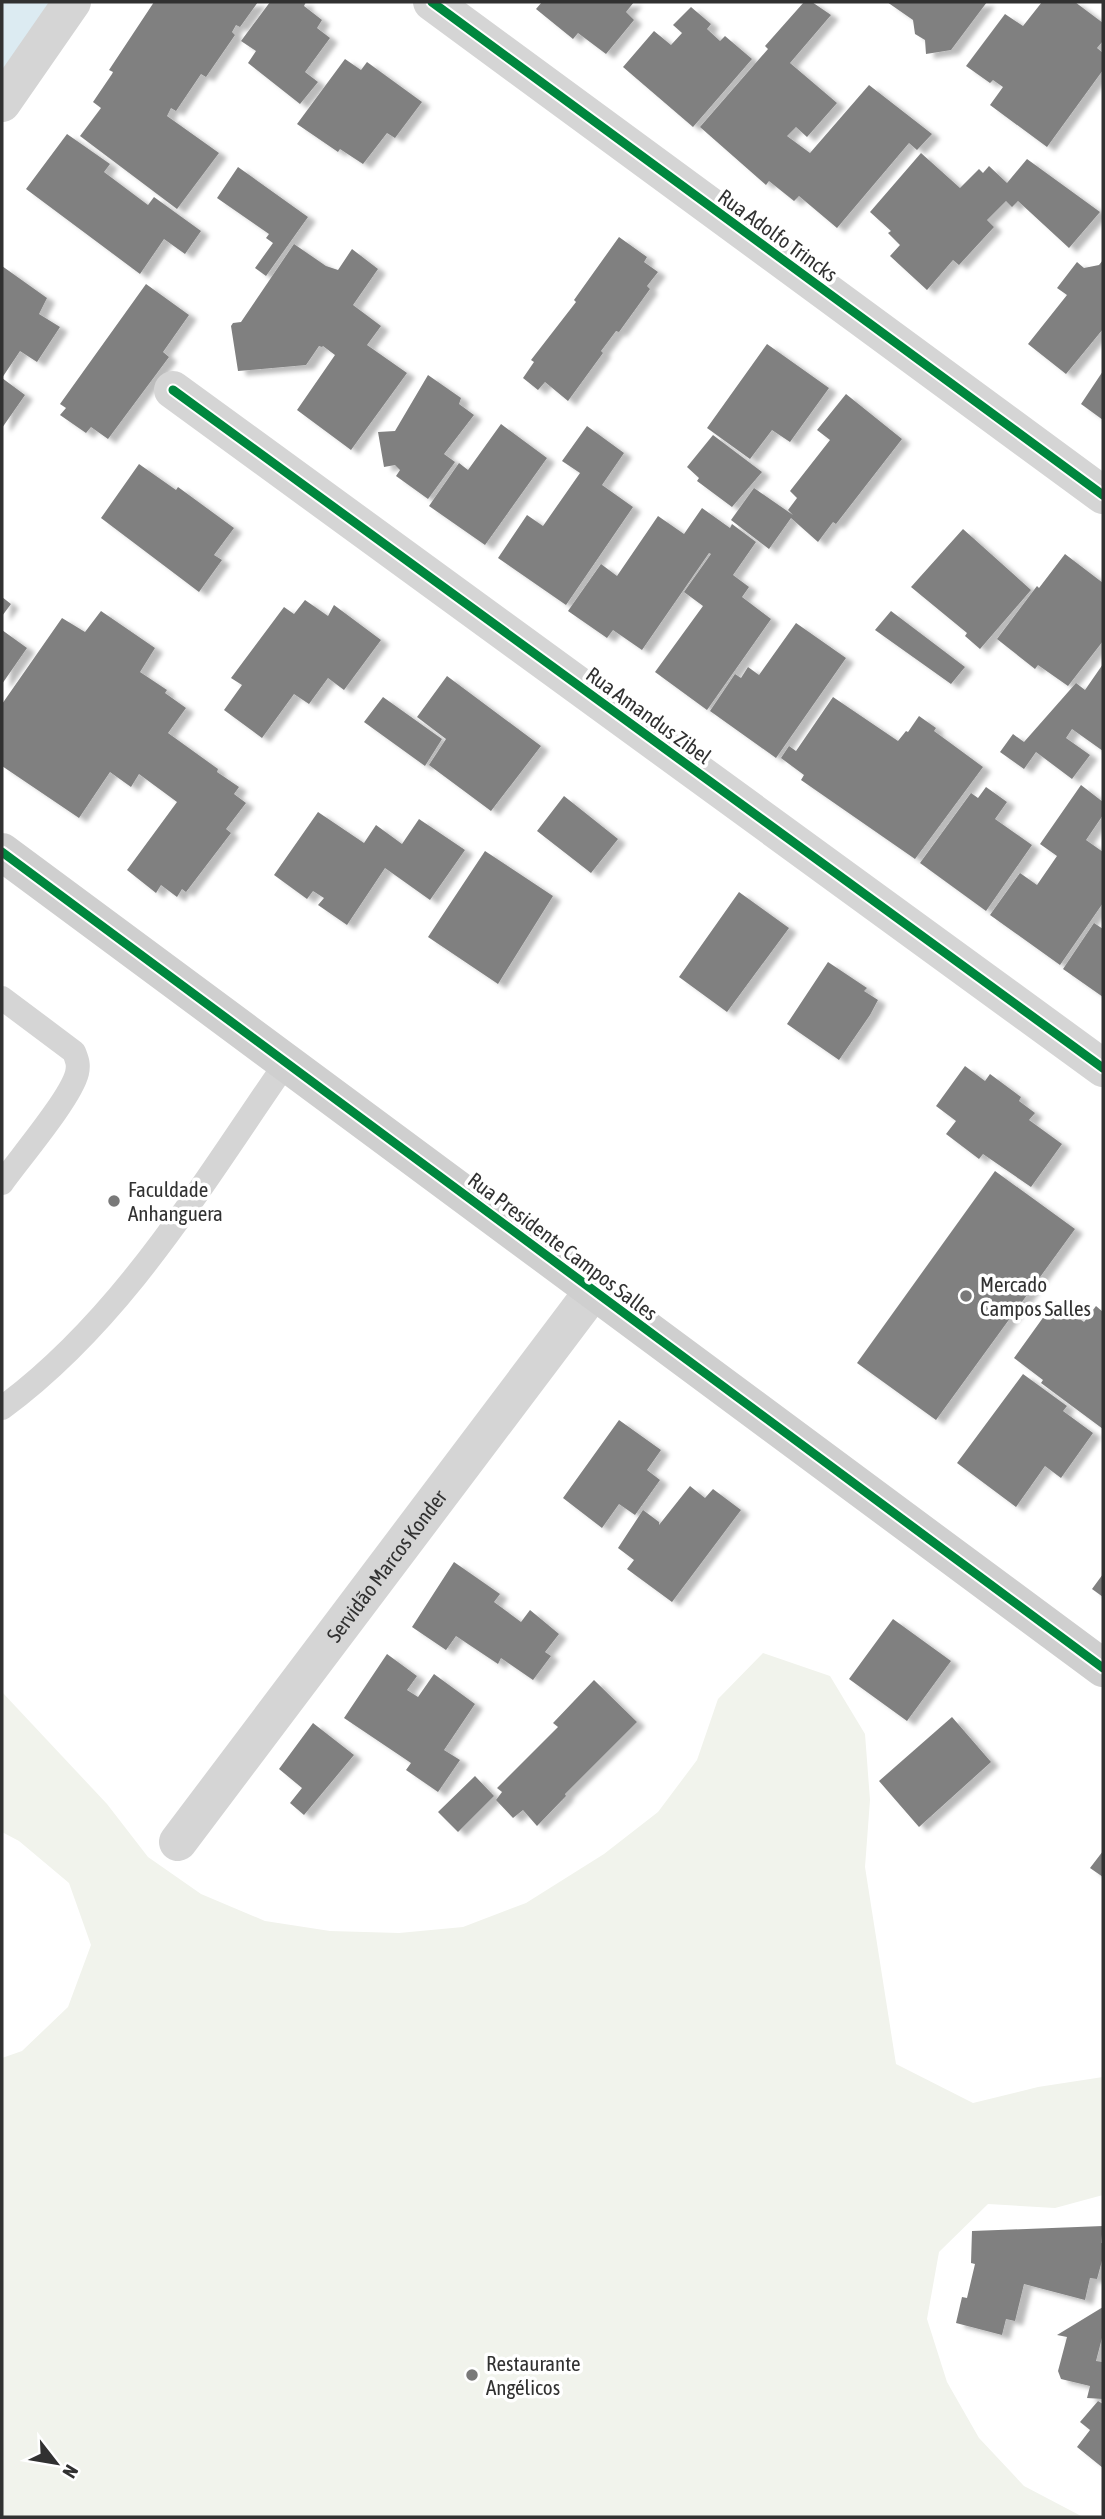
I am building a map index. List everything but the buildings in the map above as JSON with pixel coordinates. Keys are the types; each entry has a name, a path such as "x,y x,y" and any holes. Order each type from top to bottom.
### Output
{"main road":[{"name":"Rua Presidente Campos Salles","path":"2,852 1103,1668"}],"street":[{"path":"2,103 72,2"},
{"name":"Rua Adolfo Trincks","path":"432,2 1103,495"},
{"name":"Rua Amandus Zibel","path":"173,390 1103,1068"},
{"name":"Servidão Marcos Konder","path":"178,1842 594,1290"}],"lane":[{"path":"2,998 74,1052 79,1063 77,1077 62,1102 2,1183"},
{"path":"2,1408 72,1348 152,1256 286,1063"}],"shaded area":[{"path":"763,1653 830,1676 865,1734 870,1800 865,1867 896,2064 973,2103 1038,2087 1103,2077 1103,2195 1055,2208 988,2204 939,2252 927,2319 947,2382 979,2438 1024,2486 1083,2517 2,2517 2,2058 22,2051 68,2007 91,1945 69,1883 19,1841 2,1832 2,1692 107,1804 148,1857 201,1894 265,1921 330,1931 399,1933 463,1927 526,1903 604,1854 658,1812 697,1760 718,1699"}],"waterway":[{"path":"2,67 47,2"}],"cycle path":[{"path":"432,2 1103,495"},
{"path":"173,390 1103,1068"},
{"path":"2,852 1103,1668"}],"place":[{"name":"Faculdade Anhanguera","path":"114,1201"},
{"name":"Mercado Campos Salles","path":"966,1296"},
{"name":"Restaurante Angélicos","path":"472,2375"}]}
